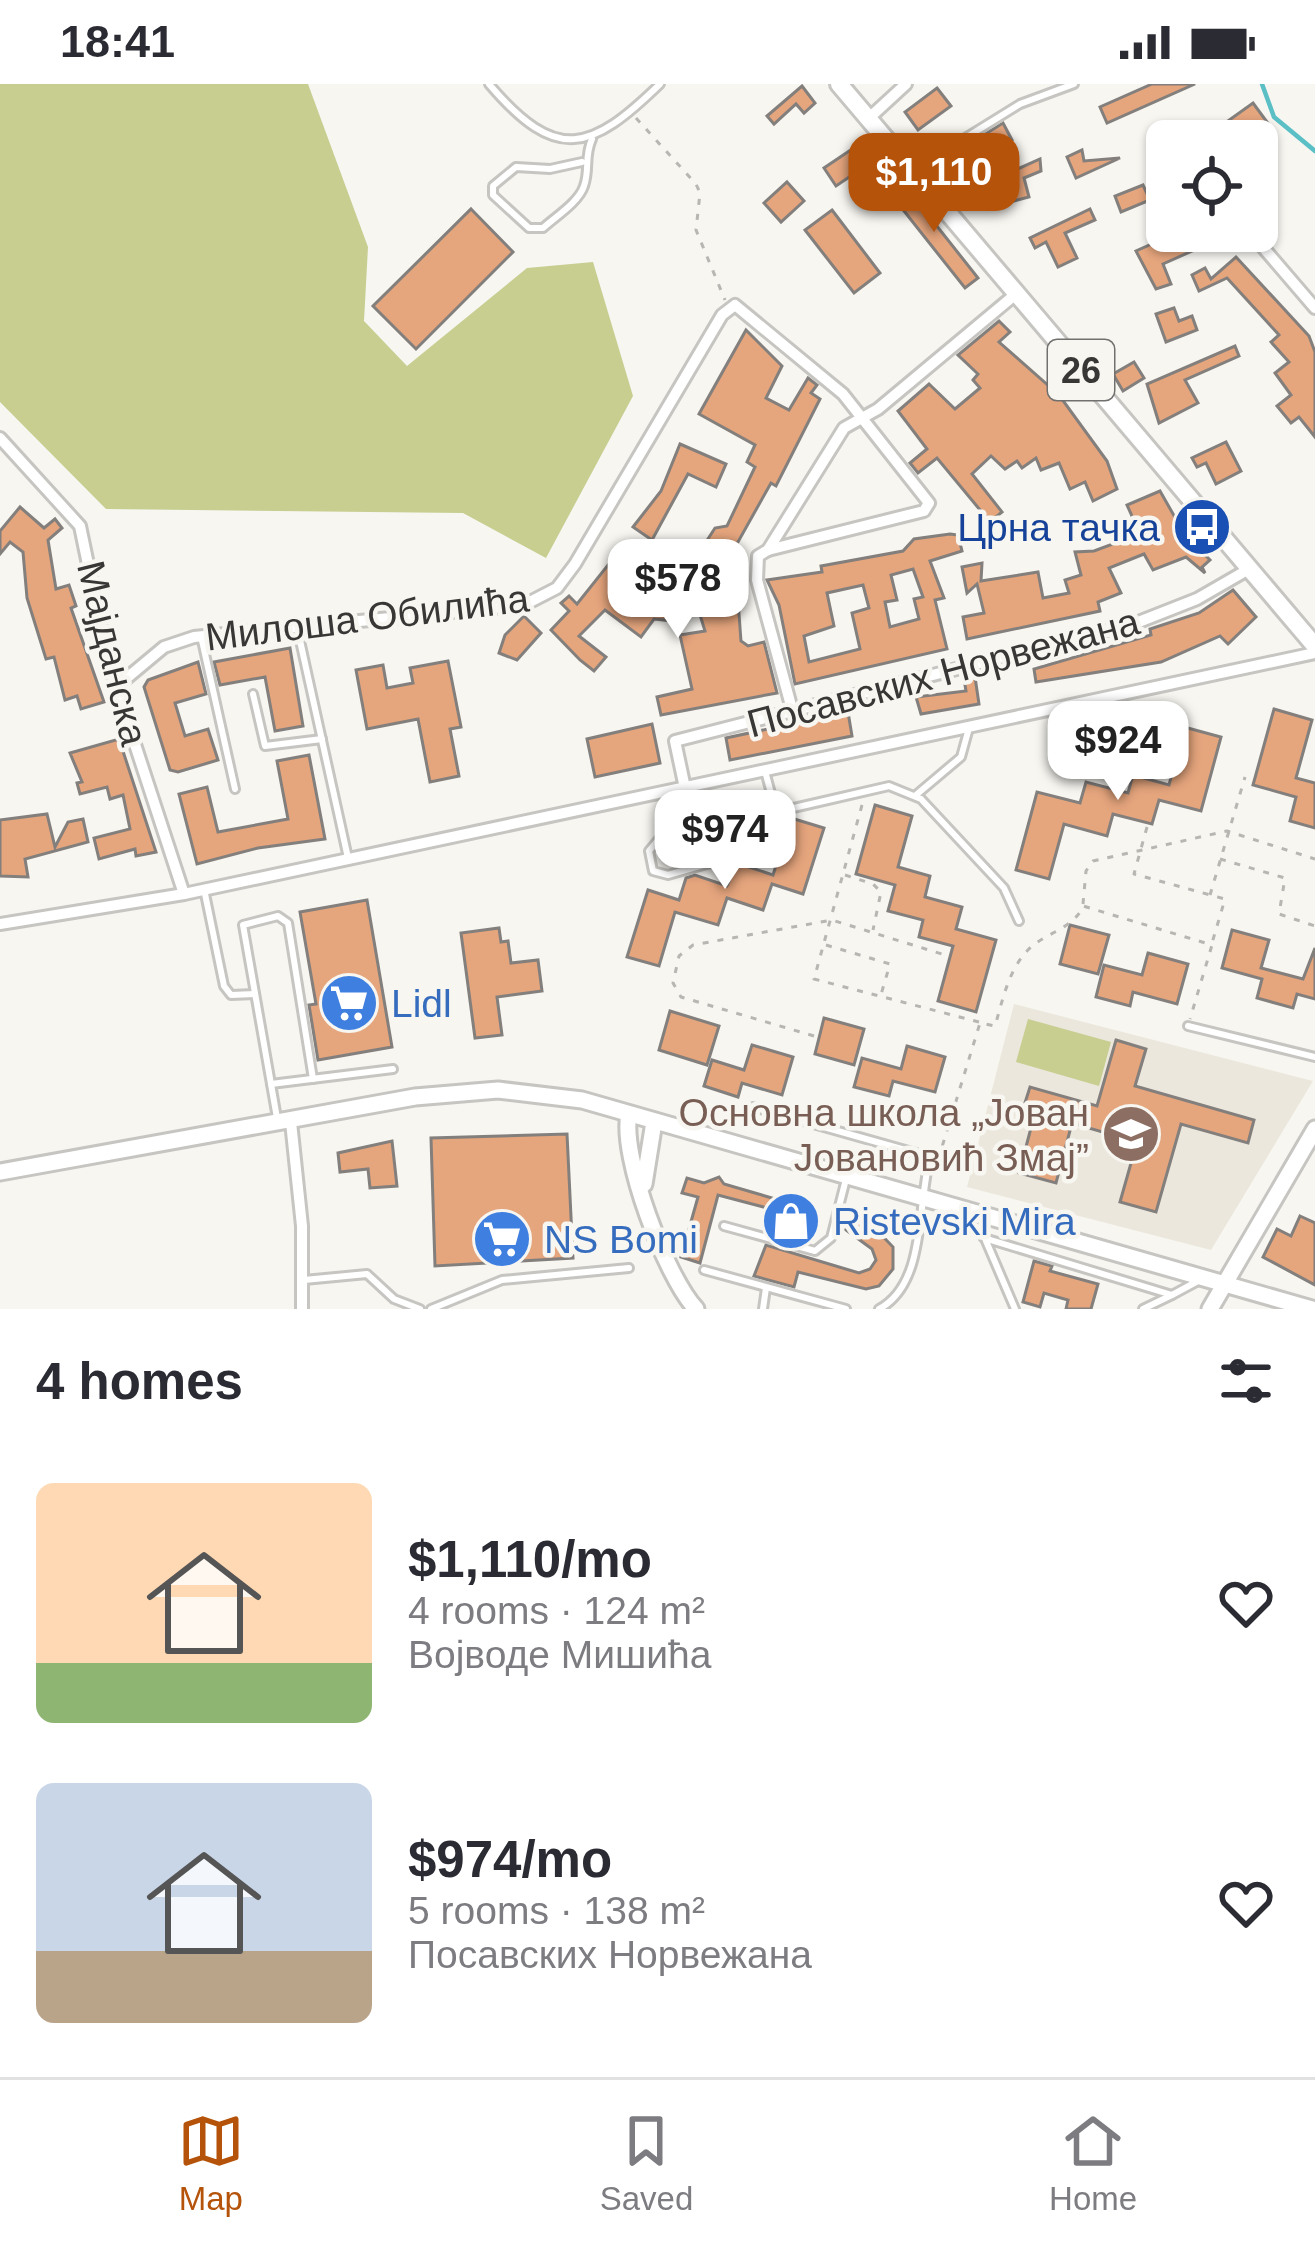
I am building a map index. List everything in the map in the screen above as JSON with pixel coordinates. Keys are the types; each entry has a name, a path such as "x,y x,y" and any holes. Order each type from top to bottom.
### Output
{"main road":[{"name":"26","path":"839,84 1315,650"},
{"path":"0,1172 415,1097 498,1090 568,1098 629,1114 1309,1308"},
{"path":"629,1114 627,1150 667,1265 696,1309"},
{"path":"643,1190 654,1122"},
{"path":"1210,1309 1315,1130"}],"street":[{"path":"868,119 906,84"},
{"path":"1267,252 1315,308"},
{"path":"793,713 754,566 836,437 878,409 1016,293"},
{"path":"728,308 745,310 843,394 927,499 928,509 768,550"},
{"name":"Милоша Обилића","path":"116,687 164,647 201,636 524,605 557,588 728,308"},
{"name":"Мајданска","path":"0,438 80,526 116,687 184,893"},
{"name":"Посавских Норвежана","path":"685,788 675,741 1136,623 1198,599 1250,569"},
{"path":"0,924 204,889 1315,650"},
{"path":"285,1123 304,1280 302,1309"}],"lane":[{"path":"489,84 535,128 568,139 592,139"},
{"path":"582,162 550,169 515,167 494,185 493,195 513,217 540,229 582,192 586,178 582,162 592,139 660,84"},
{"path":"912,171 1020,104 1074,84"},
{"path":"297,626 348,857"},
{"path":"201,636 235,788"},
{"path":"253,694 265,746 322,739"},
{"path":"916,795 961,758 969,728"},
{"path":"765,771 776,812 777,831 766,848 668,875 653,871 649,851 655,841 776,812 866,792 889,786 916,795 1004,888 1019,921"},
{"path":"204,889 224,986 231,995 255,994"},
{"path":"285,1123 271,1084 242,926 252,919 285,917 313,1079"},
{"path":"1188,1026 1315,1057"},
{"path":"271,1084 393,1069"},
{"path":"753,1107 930,1157 910,1280 897,1298 879,1309"},
{"path":"724,1226 815,1251 831,1238 847,1179"},
{"path":"963,1211 984,1238 1015,1309"},
{"path":"984,1238 1172,1295"},
{"path":"431,1309 502,1280 628,1268"},
{"path":"704,1270 846,1309"},
{"path":"304,1280 367,1274 394,1298 420,1309"},
{"path":"1143,1309 1204,1278"},
{"path":"764,1309 766,1288"}],"path":[{"path":"631,112 696,184 700,193 696,230 728,308"},
{"path":"1210,895 1245,777"},
{"path":"866,792 814,979 994,1026 1014,967 1029,949 1079,917 1090,864 1227,831 1315,859"},
{"path":"1147,826 1134,874 1225,899 1188,1026"},
{"path":"1220,859 1285,878 1279,914 1315,926"},
{"path":"843,874 873,884 881,892 872,932"},
{"path":"1083,906 1212,944"},
{"path":"814,1036 681,997 674,978 679,956 688,947 832,920 945,955"},
{"path":"824,945 890,964 880,998"},
{"path":"930,1157 942,1161 980,1023"}],"shaded area":[{"name":"Основна школа „Јован Јовановић Змај”","path":"1014,1004 1313,1081 1211,1250 967,1187"}],"green space":[{"path":"0,84 308,84 368,247 364,321 407,366 527,268 593,262 633,396 546,558 463,513 106,509 0,402"},
{"path":"1028,1019 1111,1042 1099,1086 1016,1062"}],"building":[{"path":"1152,84 1195,84 1107,123 1100,107"},
{"path":"802,86 815,103 804,113 796,104 774,124 767,116"},
{"path":"937,88 951,106 918,130 905,112"},
{"path":"1253,103 1266,120 1229,120"},
{"path":"1003,123 1012,140 943,177 937,164"},
{"path":"858,145 870,163 836,186 824,168"},
{"path":"1082,150 1084,161 1120,158 1076,178 1067,157"},
{"path":"1040,159 1041,171 1024,178 1029,197 994,206 982,185"},
{"path":"787,182 804,201 781,222 764,203"},
{"path":"902,182 978,278 965,288 889,192"},
{"path":"1143,185 1146,202 1121,212 1115,196"},
{"path":"471,209 513,252 416,349 373,306"},
{"path":"1090,209 1095,220 1065,233 1077,258 1058,267 1046,242 1035,248 1030,238"},
{"path":"832,210 880,273 854,293 805,230"},
{"path":"1146,247 1146,252 1190,252 1163,264 1171,284 1156,289 1136,251"},
{"path":"1236,257 1309,336 1315,352 1315,437 1299,417 1291,423 1277,406 1291,395 1275,373 1289,362 1271,342 1279,335 1227,278 1199,291 1192,275 1205,268 1211,279"},
{"path":"1174,308 1179,321 1192,316 1197,330 1166,342 1156,314"},
{"path":"999,321 1010,332 999,342 1059,395 1107,461 1117,489 1093,501 1085,482 1070,489 1059,463 1041,470 1036,458 1022,468 1017,461 1005,469 991,456 972,474 1002,512 990,522 937,458 918,473 910,463 927,449 898,411 929,384 955,409 980,388 973,380 978,374 958,355"},
{"path":"746,330 782,366 766,398 789,410 808,378 817,385 811,393 820,399 776,486 771,483 734,549 724,577 684,562 694,541 704,545 715,528 727,526 755,467 747,462 755,445 699,414"},
{"path":"1235,346 1239,356 1185,380 1198,403 1159,423 1147,384"},
{"path":"1134,362 1144,378 1123,391 1113,374"},
{"path":"1226,442 1241,471 1216,484 1206,463 1197,467 1192,458"},
{"path":"680,444 726,464 716,487 688,474 652,540 633,527 661,491"},
{"path":"1160,491 1193,549 1196,546 1210,560 1202,567 1205,573 1186,557 1153,570 1144,554 1109,568 1121,593 1098,602 1100,611 967,639 963,617 984,613 977,584 967,593 962,567 982,563 981,581 1038,572 1043,598 1069,593 1065,580 1081,575 1075,552 1094,551 1140,534 1127,505"},
{"path":"20,507 44,528 55,519 62,528 48,540 56,589 69,585 76,606 71,608 104,702 81,709 77,696 65,700 54,657 46,659 27,598 23,552 10,542 0,554 0,531"},
{"path":"958,535 962,551 930,561 944,598 935,600 947,649 795,684 779,605 767,580 822,572 821,566 903,551 914,539","holes":["913,569 923,597 914,599 919,619 890,627 885,602 897,600 891,575","863,585 869,608 852,613 860,649 809,662 804,636 834,626 827,593"]},
{"path":"657,548 680,561 670,586 659,581 663,571 649,563"},
{"path":"612,560 627,572 618,583 658,610 664,598 737,587 741,641 748,646 764,642 777,693 661,715 657,697 692,689 680,635 705,631 697,605 674,608 673,621 654,619 641,637 605,610 579,636 606,657 594,671 580,660 551,630 569,611 561,603 569,596 577,604"},
{"path":"1233,590 1256,617 1228,644 1220,636 1161,662 1036,682 1034,669 1151,635 1150,629 1199,613"},
{"path":"524,616 541,633 517,660 499,653 505,635"},
{"path":"290,648 303,726 275,731 265,677 220,685 214,662"},
{"path":"448,661 461,727 450,729 459,776 430,782 418,719 367,729 356,670 383,665 387,688 413,683 410,668"},
{"path":"198,662 206,694 175,703 185,736 208,729 218,760 178,772 170,770 144,687 148,680"},
{"path":"975,677 979,704 921,714 916,697 966,691 964,679"},
{"path":"1274,709 1312,720 1296,778 1315,783 1315,828 1290,821 1296,797 1253,785"},
{"path":"848,712 852,736 730,760 726,738"},
{"path":"652,724 660,763 595,777 587,739"},
{"path":"1184,727 1221,737 1201,811 1159,800 1152,824 1113,814 1107,836 1064,824 1049,879 1016,870 1037,792 1080,803 1086,782 1128,793 1133,775 1169,785"},
{"path":"119,739 156,852 136,856 135,849 99,859 94,838 130,829 123,795 110,799 107,787 80,794 77,783 82,782 70,753"},
{"path":"309,755 325,839 258,848 197,864 179,794 207,787 218,832 288,819 277,761"},
{"path":"875,805 912,816 898,867 930,876 925,897 962,907 956,929 996,940 976,1012 938,1001 953,946 919,937 923,920 888,911 895,885 856,874"},
{"path":"47,814 55,847 68,822 83,819 88,842 25,859 28,877 0,876 0,820"},
{"path":"791,818 824,828 803,894 772,884 763,910 727,898 718,925 675,912 659,966 627,957 648,890 679,900 686,878 695,875 727,886 737,863 773,875"},
{"path":"367,900 392,1047 318,1060 309,1005 316,1004 300,912"},
{"path":"1070,925 1109,935 1098,974 1060,964"},
{"path":"499,928 501,942 508,941 511,963 538,960 542,991 497,997 502,1035 475,1038 461,933"},
{"path":"1232,930 1269,940 1261,968 1303,979 1315,948 1315,999 1297,994 1293,1008 1257,998 1262,979 1222,968"},
{"path":"1148,953 1188,964 1177,1004 1133,992 1130,1006 1096,997 1104,965 1142,975"},
{"path":"670,1011 719,1026 707,1065 659,1050"},
{"path":"824,1018 864,1029 854,1065 815,1054"},
{"path":"1116,1040 1146,1049 1135,1086 1254,1120 1248,1143 1181,1124 1156,1212 1120,1202 1137,1142 1072,1123 1056,1183 1019,1173 1035,1113 1023,1109 1030,1087 1097,1106"},
{"path":"752,1045 793,1057 782,1095 742,1083 738,1097 704,1086 712,1060 744,1070"},
{"path":"907,1046 945,1057 935,1092 893,1081 889,1096 854,1087 862,1058 901,1069"},
{"path":"567,1134 573,1258 435,1266 431,1138"},
{"path":"392,1141 397,1186 370,1188 368,1169 340,1172 338,1153"},
{"path":"719,1177 724,1184 813,1210 805,1240 770,1231 775,1210 718,1195 700,1263 681,1257 698,1197 682,1193 687,1178 704,1183"},
{"path":"1300,1216 1315,1223 1315,1285 1263,1257 1277,1229 1291,1236"},
{"path":"845,1220 867,1220 893,1247 893,1269 879,1286 866,1289 798,1272 794,1287 754,1276 766,1245 859,1273 870,1269 876,1260 872,1249 842,1227"},
{"path":"1034,1261 1052,1266 1050,1271 1098,1284 1091,1309 1066,1309 1068,1300 1044,1293 1040,1307 1023,1302"}],"waterway":[{"path":"1262,84 1274,117 1315,151"}],"place":[{"name":"Црна тачка","path":"1202,527"},
{"name":"Lidl","path":"349,1003"},
{"name":"Основна школа „Јован Јовановић Змај”","path":"1131,1134"},
{"name":"Ristevski Mira","path":"791,1221"},
{"name":"NS Bomi","path":"502,1239"}]}
